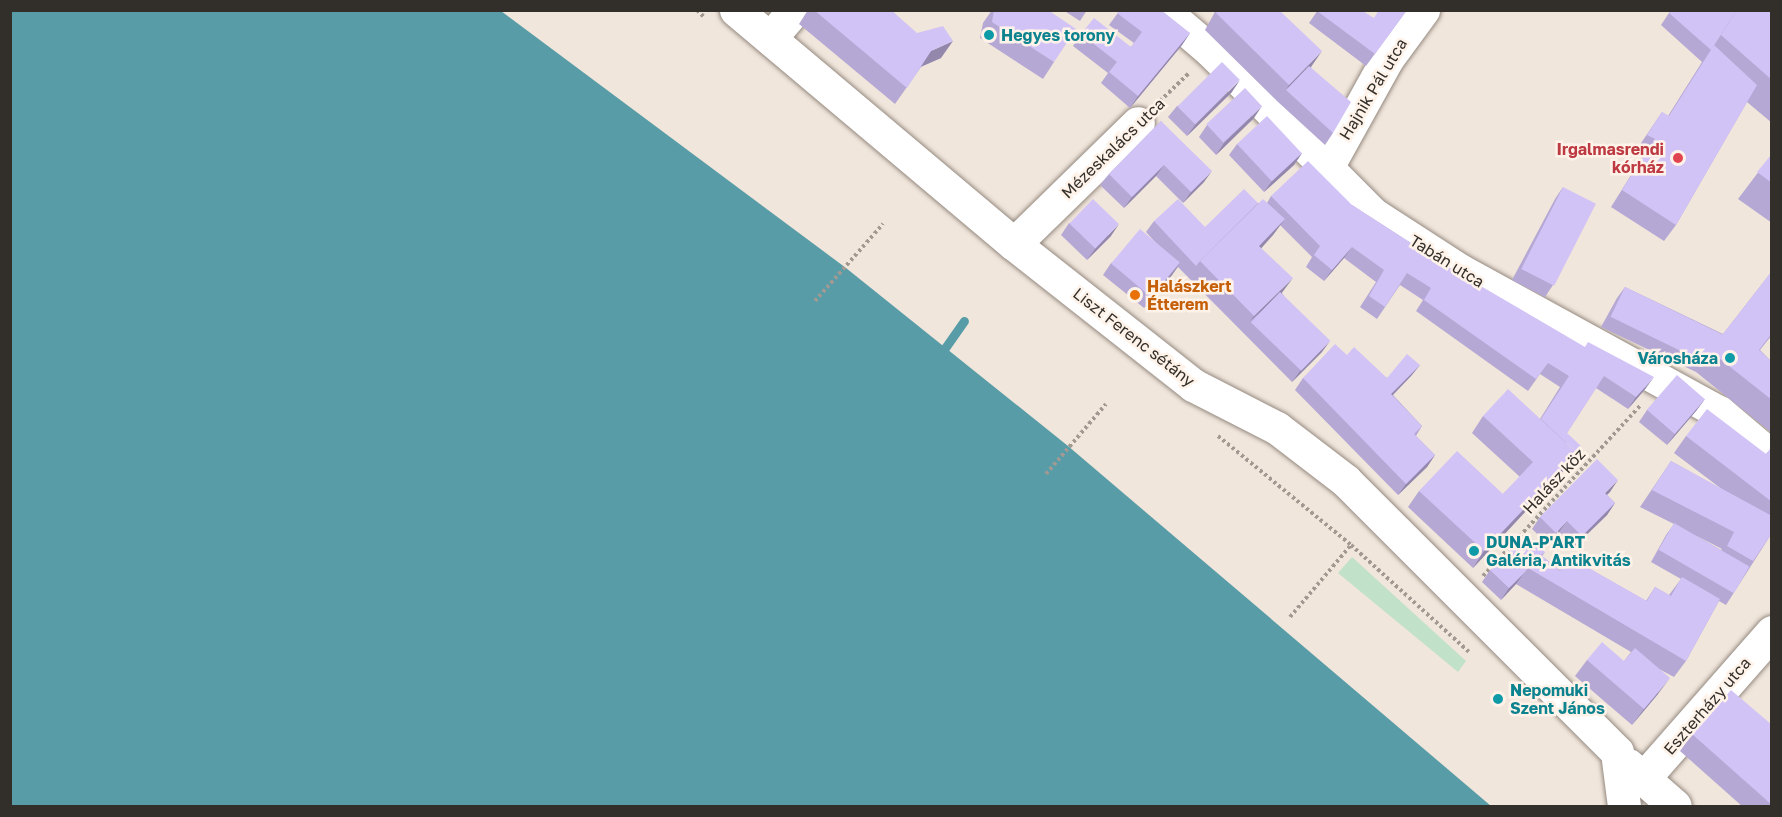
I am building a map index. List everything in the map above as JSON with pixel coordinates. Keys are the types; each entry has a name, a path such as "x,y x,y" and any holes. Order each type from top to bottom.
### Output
{"street":[{"name":"Liszt Ferenc sétány","path":"736,10 1014,244 1192,385 1277,428 1346,481 1617,752 1642,780 1675,807"},
{"path":"770,38 794,10"},
{"name":"Tabán utca","path":"1162,10 1211,51 1325,171 1372,214 1461,272 1719,412 1772,457"},
{"name":"Hajnik Pál utca","path":"1325,171 1387,59 1423,10"},
{"name":"Mézeskalács utca","path":"1014,244 1138,123"},
{"name":"Eszterházy utca","path":"1642,780 1772,633"},
{"path":"1617,752 1624,807"}],"path":[{"name":"Mézeskalács utca","path":"1138,123 1211,51"},
{"path":"815,302 883,224"},
{"name":"Halász köz","path":"1461,597 1664,381"},
{"path":"1046,474 1106,404"},
{"path":"1290,617 1351,544"}],"green space":[{"path":"1352,557 1466,661 1458,672 1338,573"}],"water":[{"path":"10,11 501,11 846,268 1068,446 1491,806 11,806"}],"building":[{"path":"814,10 891,10 917,33 943,26 953,41 931,51 907,88"},
{"path":"994,10 1048,10 1076,29 1054,62 992,22"},
{"path":"1120,10 1161,10 1190,33 1138,96 1109,72 1117,62 1081,34 1094,18 1131,47 1142,32 1117,13"},
{"path":"1218,10 1279,10 1322,51 1289,85 1216,13"},
{"path":"1318,10 1361,10 1374,18 1379,10 1407,10 1375,54"},
{"path":"1671,10 1737,10 1711,50 1669,13"},
{"path":"1737,10 1772,10 1772,80 1721,35"},
{"path":"1714,45 1757,85 1676,225 1622,190 1655,139 1647,135 1662,112 1669,116"},
{"path":"1222,62 1240,80 1195,124 1177,107"},
{"path":"1309,66 1351,102 1333,133 1286,90"},
{"path":"1245,88 1262,106 1223,142 1206,124"},
{"path":"1267,116 1302,153 1272,181 1237,144"},
{"path":"1161,121 1212,171 1191,192 1164,165 1132,197 1109,174"},
{"path":"1772,154 1772,183 1757,172"},
{"path":"1308,161 1352,205 1445,265 1585,347 1588,342 1654,377 1636,397 1604,376 1567,433 1581,446 1577,453 1541,419 1569,376 1548,363 1536,379 1424,300 1431,288 1407,273 1385,307 1369,296 1384,270 1352,247 1332,270 1314,255 1320,246 1271,196"},
{"path":"1563,187 1596,204 1554,286 1521,269"},
{"path":"1244,189 1258,203 1196,266 1154,221 1178,199 1205,227"},
{"path":"1093,199 1119,224 1095,248 1069,223"},
{"path":"1263,199 1285,219 1259,246 1293,278 1254,316 1200,261"},
{"path":"1140,229 1180,262 1151,297 1111,263"},
{"path":"1772,271 1772,333 1759,350 1772,362 1772,400 1710,351"},
{"path":"1625,287 1723,335 1709,364 1611,317"},
{"path":"1280,292 1330,341 1301,371 1251,322"},
{"path":"1335,344 1347,355 1354,347 1387,378 1407,354 1420,365 1391,394 1422,426 1414,434 1435,455 1406,484 1303,378"},
{"path":"1677,375 1705,399 1675,434 1647,410"},
{"path":"1508,389 1577,453 1484,551 1419,491 1457,451 1503,494 1533,462 1483,416"},
{"path":"1707,409 1766,454 1772,447 1772,502 1686,436"},
{"path":"1597,459 1618,480 1605,493 1615,503 1582,536 1567,521 1556,533 1540,517"},
{"path":"1671,461 1772,516 1772,533 1753,561 1727,546 1734,532 1652,490"},
{"path":"1674,523 1749,566 1734,593 1658,550"},
{"path":"1527,534 1545,552 1509,588 1490,570"},
{"path":"1541,555 1560,571 1569,557 1647,601 1655,587 1671,596 1682,577 1720,599 1686,661 1528,568"},
{"path":"1602,642 1624,661 1635,648 1670,678 1644,709 1587,660"},
{"path":"1731,690 1772,725 1772,805 1692,734"}],"waterway":[{"path":"945,348 964,321"}],"place":[{"name":"Hegyes torony","path":"989,35"},
{"name":"Irgalmasrendi kórház","path":"1678,158"},
{"name":"Halászkert Étterem","path":"1135,295"},
{"name":"Városháza","path":"1730,358"},
{"name":"DUNA-P'ART Galéria, Antikvitás","path":"1474,551"},
{"name":"Nepomuki Szent János","path":"1498,699"}]}
